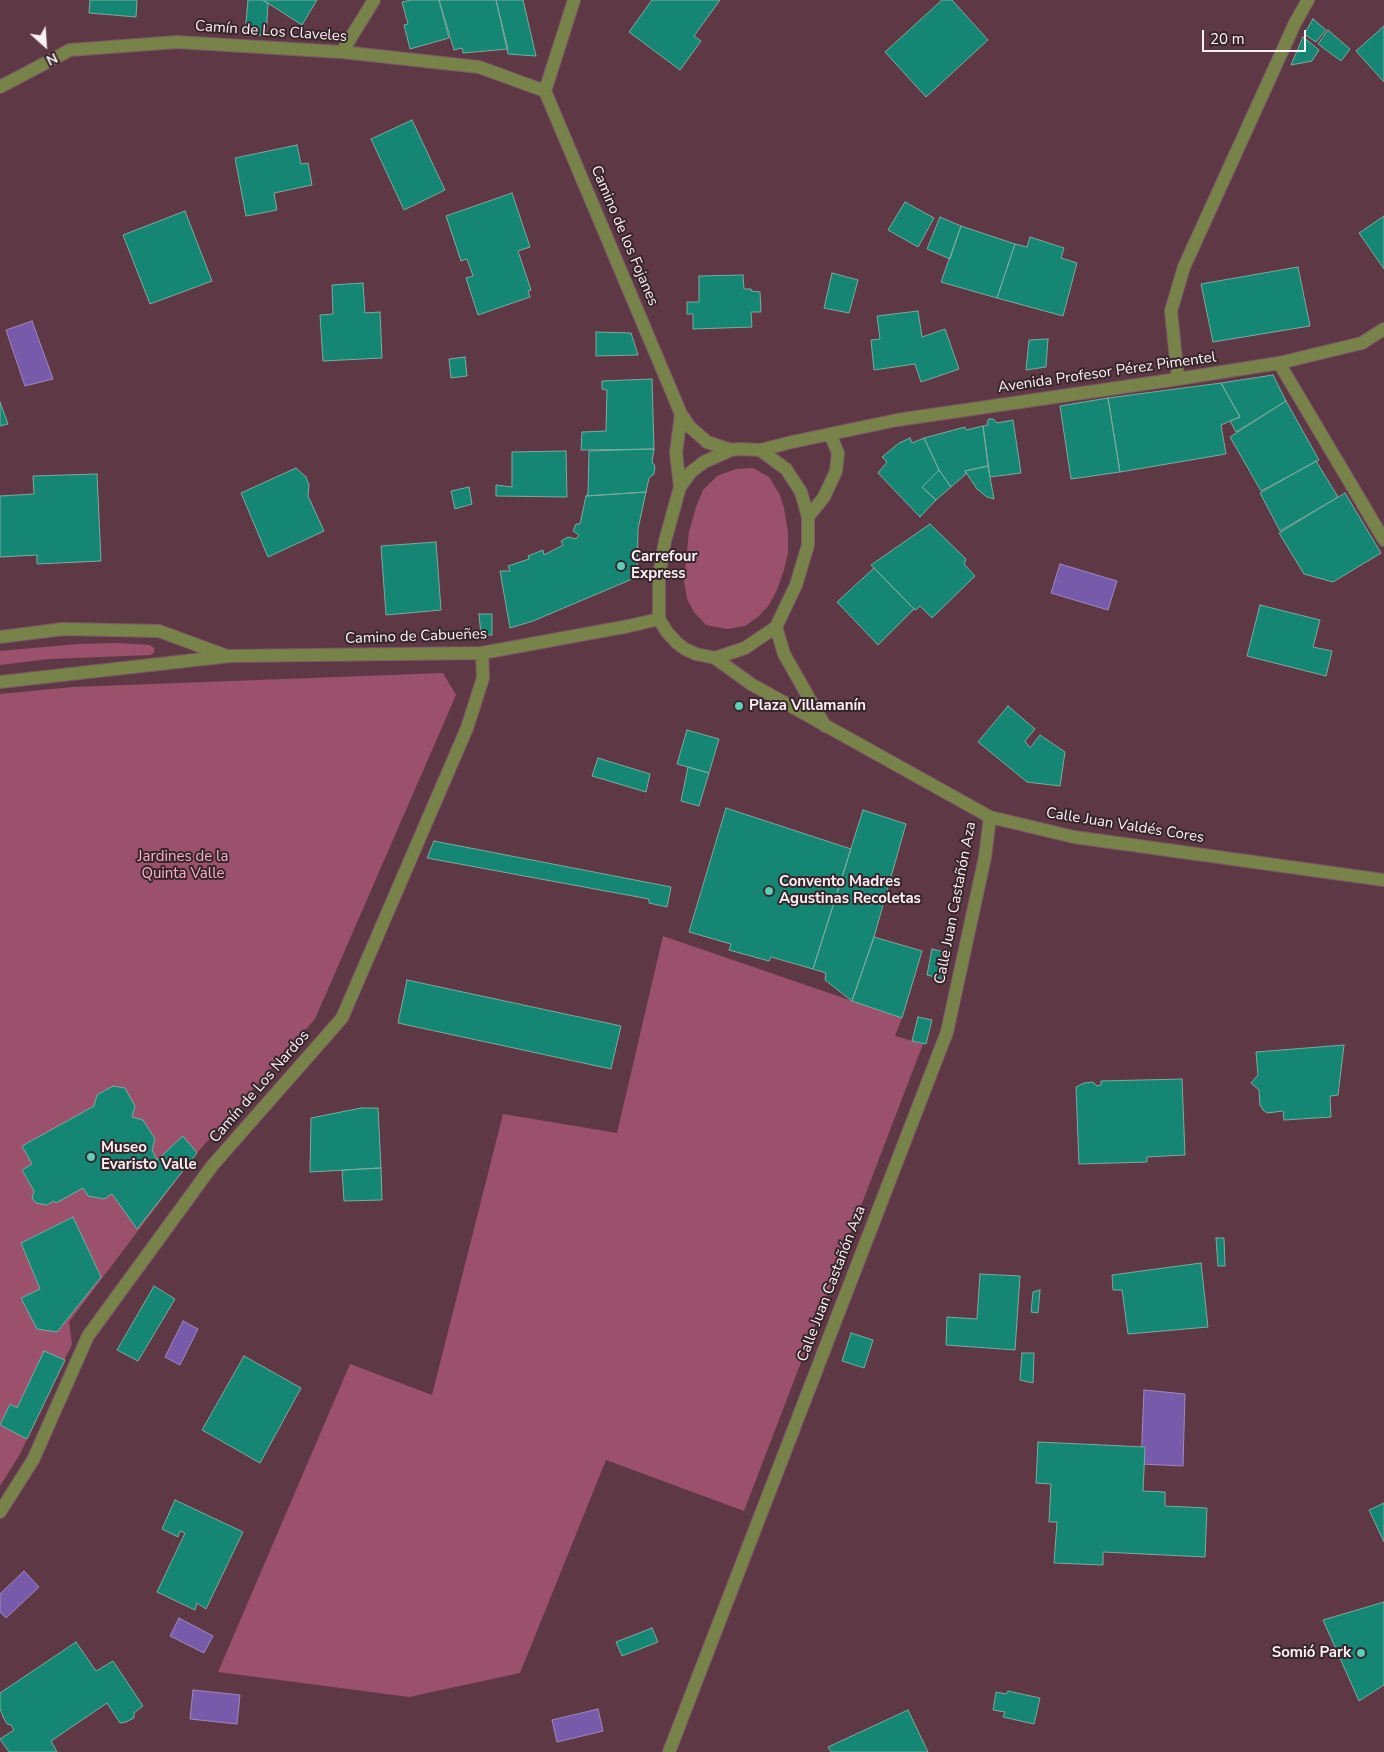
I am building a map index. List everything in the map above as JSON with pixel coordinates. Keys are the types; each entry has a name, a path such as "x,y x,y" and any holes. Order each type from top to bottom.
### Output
{"street":[{"path":"342,52 374,0"},
{"path":"545,91 574,0"},
{"path":"1178,379 1171,311 1184,267 1295,24 1308,0"},
{"name":"Camín de Los Claveles","path":"0,87 70,50 177,42 342,52 479,67 545,91"},
{"name":"Camino de los Fojanes","path":"545,91 681,414"},
{"name":"Avenida Profesor Pérez Pimentel","path":"731,450 745,448 760,450 897,420 1278,363 1362,343 1384,329"},
{"path":"1278,363 1384,540"},
{"path":"681,414 690,427 707,442 731,450"},
{"path":"680,487 676,453 681,414"},
{"path":"808,517 824,497 836,471 838,453 830,434"},
{"path":"731,450 704,462 691,472 680,487 665,541 659,576 659,619 667,632 685,649 696,654 715,658 745,648 776,627 796,585 808,545 808,517 801,492 786,468 760,450"},
{"name":"Camino de Cabueñes","path":"0,682 230,656 482,653 659,619"},
{"path":"776,627 784,654 825,726"},
{"name":"Camino de Cabueñes","path":"0,637 63,629 160,631 230,656"},
{"name":"Camín de Los Nardos","path":"0,1512 33,1460 88,1336 212,1166 342,1018 466,728 483,678 482,653"},
{"name":"Calle Juan Valdés Cores","path":"715,658 751,684 990,817 1074,837 1384,880"},
{"name":"Calle Juan Castañón Aza","path":"669,1752 947,1032 985,857 990,817"}],"green space":[{"path":"753,468 769,477 780,495 784,508 788,532 788,553 784,570 769,605 758,617 745,626 727,629 706,625 694,612 687,599 684,581 689,532 696,507 703,490 717,476 736,469"},
{"path":"117,643 150,645 154,648 154,652 151,655 49,659 0,665 0,651 78,644"},
{"name":"Jardines de la Quinta Valle","path":"443,673 456,695 315,1019 197,1153 69,1322 72,1344 20,1454 0,1486 0,694 73,687"},
{"path":"663,936 902,1018 895,1036 923,1044 744,1511 606,1460 520,1673 409,1697 218,1672 350,1364 432,1395 503,1114 617,1133"}],"shaded area":[{"path":"32,321 53,379 25,386 6,330"},
{"path":"1060,564 1117,581 1108,610 1051,593"},
{"path":"183,1321 198,1329 180,1365 165,1357"},
{"path":"1144,1390 1185,1394 1183,1466 1141,1464"},
{"path":"24,1571 39,1587 6,1618 0,1612 0,1594"},
{"path":"179,1618 213,1636 204,1653 170,1636"},
{"path":"193,1690 240,1695 237,1724 190,1719"},
{"path":"598,1709 603,1731 557,1742 552,1720"}],"building":[{"path":"90,0 137,0 136,17 89,13"},
{"path":"248,0 263,0 268,4 266,36 245,33"},
{"path":"263,0 317,0 302,25"},
{"path":"411,0 439,0 449,38 410,49 404,25 408,24 402,2"},
{"path":"439,0 496,0 508,49 463,53 462,48 454,50"},
{"path":"496,0 523,0 536,56 508,54"},
{"path":"652,0 720,0 694,36 701,41 680,70 629,32"},
{"path":"942,0 952,0 988,40 926,97 885,52"},
{"path":"1313,19 1326,30 1316,42 1304,34"},
{"path":"1384,26 1384,82 1356,51"},
{"path":"1328,30 1350,49 1341,61 1318,44"},
{"path":"1303,37 1319,50 1312,61 1291,65"},
{"path":"412,120 445,190 404,210 371,139"},
{"path":"297,145 301,164 308,163 312,185 274,193 277,210 246,216 235,158"},
{"path":"512,193 530,247 518,251 531,290 528,291 530,297 478,315 466,278 473,276 467,259 461,261 446,216"},
{"path":"905,202 934,218 918,247 888,230"},
{"path":"185,211 212,281 150,304 123,235"},
{"path":"1384,216 1384,269 1359,233"},
{"path":"940,217 961,226 950,259 927,249"},
{"path":"961,226 1015,244 997,298 941,282"},
{"path":"1030,237 1064,248 1061,258 1077,263 1063,316 997,298 1015,244 1027,247"},
{"path":"1298,267 1310,326 1213,342 1201,284"},
{"path":"832,273 858,280 849,313 824,308"},
{"path":"743,275 744,289 760,292 761,312 751,312 752,327 693,329 693,314 687,314 687,302 699,302 699,276"},
{"path":"363,283 365,313 380,312 382,358 323,361 320,315 333,314 332,285"},
{"path":"918,311 922,337 945,329 959,369 921,382 915,364 874,370 871,340 880,339 877,316"},
{"path":"596,332 631,333 638,355 596,356"},
{"path":"1048,339 1046,367 1026,370 1029,340"},
{"path":"465,357 467,376 451,378 449,359"},
{"path":"1273,375 1286,401 1236,432 1230,421 1240,417 1221,383"},
{"path":"652,379 654,449 581,450 582,432 606,431 607,390 602,389 602,381"},
{"path":"1221,383 1240,417 1221,425 1226,454 1120,472 1108,398"},
{"path":"1108,398 1120,472 1071,479 1060,406"},
{"path":"1286,401 1319,460 1261,491 1230,437"},
{"path":"0,402 8,424 0,426"},
{"path":"989,419 993,419 997,423 1013,420 1021,473 990,477 983,426 988,425"},
{"path":"983,426 988,466 965,471 966,474 951,487 939,470 924,438 965,427 966,430"},
{"path":"910,438 912,443 924,438 939,470 922,487 936,500 920,517 878,473 887,462 882,457 899,443"},
{"path":"654,449 652,462 655,466 654,474 649,478 646,492 586,496 588,494 589,451"},
{"path":"566,451 567,497 496,496 496,485 512,487 512,452"},
{"path":"1316,461 1338,497 1280,531 1260,493"},
{"path":"988,466 994,499 987,497 977,489 965,471"},
{"path":"296,468 306,477 309,485 308,496 324,531 268,557 241,493"},
{"path":"939,470 951,487 936,500 922,487"},
{"path":"97,474 101,561 37,564 37,555 0,557 0,496 34,494 33,476"},
{"path":"469,487 472,504 455,509 451,491"},
{"path":"646,492 638,529 637,577 533,621 510,628 500,571 510,571 508,566 529,559 528,556 543,550 544,555 563,545 561,541 568,537 576,539 579,535 573,531 576,524 580,524 586,496"},
{"path":"1345,493 1381,553 1333,582 1304,574 1279,533"},
{"path":"930,524 966,559 964,564 975,576 932,618 920,606 916,610 914,609 871,565"},
{"path":"436,542 441,610 386,615 381,546"},
{"path":"874,568 914,609 878,645 837,602"},
{"path":"1260,605 1320,620 1313,647 1332,651 1326,676 1247,656"},
{"path":"479,614 492,614 492,635 481,635"},
{"path":"1008,706 1035,729 1025,741 1030,748 1040,735 1065,752 1060,786 1027,782 978,742"},
{"path":"687,730 719,739 709,773 677,764"},
{"path":"598,758 650,774 646,792 592,776"},
{"path":"688,767 709,773 699,806 681,801"},
{"name":"Convento Madres Agustinas Recoletas","path":"726,808 851,849 813,969 771,957 769,961 729,950 731,944 689,932"},
{"path":"863,810 906,824 874,937 852,1001 825,980 826,973 813,969"},
{"path":"434,841 671,887 667,907 649,903 649,899 427,858"},
{"path":"874,937 922,951 902,1018 852,1001"},
{"path":"932,949 948,953 943,979 927,975"},
{"path":"407,980 621,1026 611,1069 398,1023"},
{"path":"918,1017 932,1020 926,1044 912,1041"},
{"path":"1344,1045 1338,1095 1330,1096 1331,1117 1284,1120 1283,1111 1267,1113 1263,1110 1260,1105 1259,1090 1251,1083 1258,1075 1256,1052"},
{"path":"1182,1079 1185,1155 1147,1157 1147,1162 1079,1164 1076,1087 1084,1083 1093,1082 1097,1086 1101,1085 1101,1081"},
{"name":"Museo Evaristo Valle","path":"113,1086 125,1088 135,1106 132,1117 143,1120 155,1139 152,1150 157,1160 183,1136 197,1153 137,1229 112,1194 104,1199 88,1196 83,1188 56,1203 54,1201 47,1205 36,1203 32,1198 34,1191 22,1170 32,1164 22,1146 94,1106 97,1095"},
{"path":"361,1108 378,1108 381,1168 310,1172 311,1118"},
{"path":"381,1168 382,1200 344,1201 342,1170"},
{"path":"73,1217 101,1277 57,1332 37,1329 21,1298 40,1289 21,1243"},
{"path":"1216,1238 1224,1238 1225,1266 1218,1266"},
{"path":"1201,1263 1208,1327 1128,1334 1122,1290 1113,1290 1112,1275"},
{"path":"980,1274 1020,1276 1015,1350 946,1345 947,1317 977,1319"},
{"path":"154,1286 175,1299 138,1361 117,1350"},
{"path":"1040,1290 1038,1313 1031,1312 1033,1292"},
{"path":"851,1333 873,1340 864,1368 842,1361"},
{"path":"44,1351 65,1360 27,1439 0,1425 10,1404 17,1408"},
{"path":"1022,1353 1034,1353 1033,1383 1020,1380"},
{"path":"244,1356 301,1388 260,1463 202,1430"},
{"path":"1038,1442 1145,1447 1143,1491 1165,1492 1165,1506 1207,1508 1205,1557 1103,1552 1103,1565 1054,1563 1057,1522 1049,1522 1051,1484 1036,1483"},
{"path":"175,1500 243,1532 206,1609 197,1603 195,1610 157,1592 185,1533 180,1531 178,1537 162,1529"},
{"path":"1384,1503 1384,1542 1369,1510"},
{"name":"Somió Park","path":"1384,1602 1384,1685 1359,1701 1323,1620"},
{"path":"652,1628 658,1642 622,1656 616,1642"},
{"path":"76,1642 96,1671 113,1661 143,1706 134,1713 134,1718 120,1723 107,1703 51,1741 57,1752 9,1752 0,1739 14,1730 3,1717 0,1708 0,1693"},
{"path":"1008,1691 1040,1698 1034,1724 1003,1717 1005,1712 993,1710 996,1692 1006,1694"},
{"path":"908,1710 928,1752 831,1752 828,1747"}],"place":[{"name":"Carrefour Express","path":"621,566"},
{"name":"Plaza Villamanín","path":"739,706"},
{"name":"Convento Madres Agustinas Recoletas","path":"769,891"},
{"name":"Museo Evaristo Valle","path":"91,1157"},
{"name":"Somió Park","path":"1361,1653"}]}
